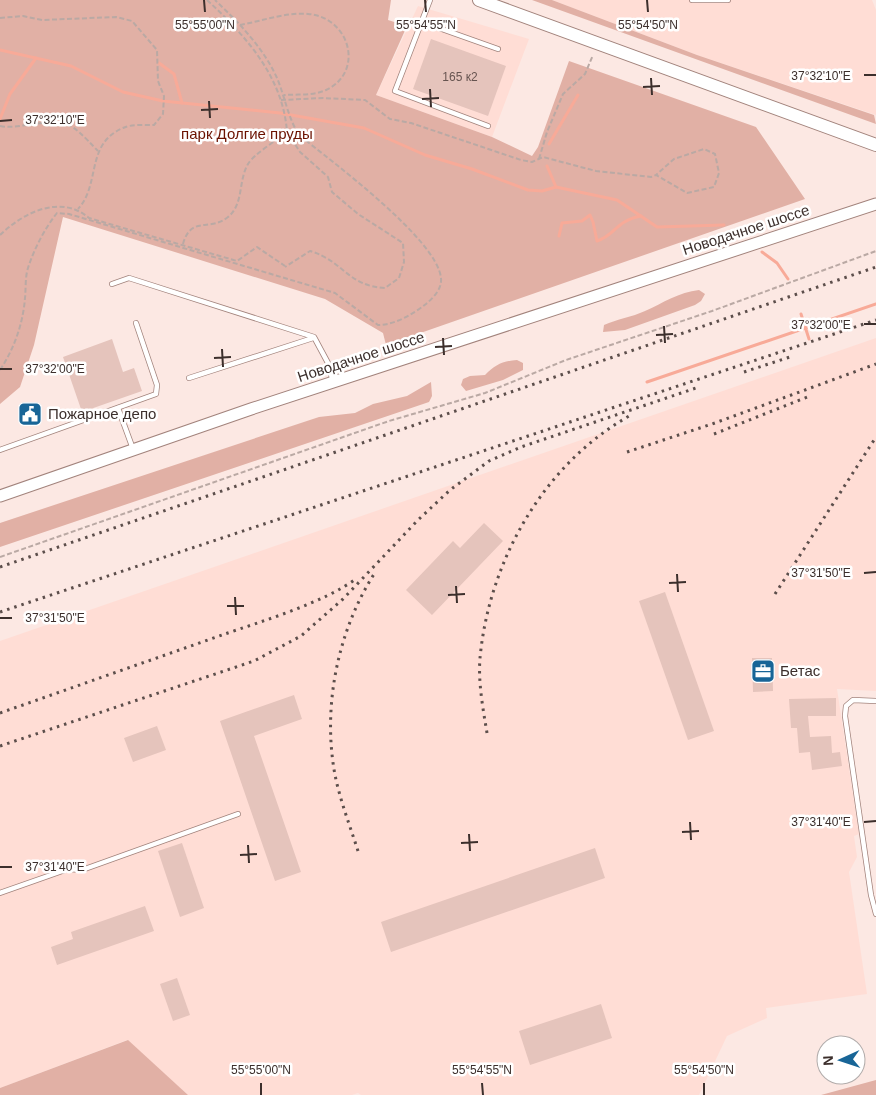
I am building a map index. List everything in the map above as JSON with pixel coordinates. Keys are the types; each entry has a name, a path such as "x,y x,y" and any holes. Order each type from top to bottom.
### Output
{"main road":[{"path":"480,0 876,144"}],"street":[{"path":"862,140 876,154"},
{"path":"872,205 876,196"},
{"name":"Новодачное шоссе","path":"0,496 333,382 872,205"}],"lane":[{"path":"430,0 395,91 488,126"},
{"path":"692,0 728,0"},
{"path":"422,22 498,50"},
{"path":"112,284 129,278 314,337 328,363 333,382"},
{"path":"0,450 152,396 158,389 136,323"},
{"path":"189,378 314,337"},
{"path":"118,408 133,450"},
{"path":"876,701 853,700 846,706 844,716 871,895 876,914"},
{"path":"0,893 68,869 82,870 238,814"}],"path":[{"path":"0,370 10,356 19,331 25,300 27,269 50,222 57,213 69,214 335,293 378,324 385,325 399,320 420,309 434,297 440,285 441,277 434,260 422,244 401,220 299,136 281,100 273,78 255,50 233,24 208,0"},
{"path":"0,235 10,226 41,208 57,206 78,209 89,218 237,261 258,247 285,266 310,251 334,261 360,284 385,288 399,278 404,262 404,248 401,240 358,214 332,192 328,177 300,152 287,132 284,96 258,45 215,0"},
{"path":"240,25 310,14 340,28 347,42 348,60 341,78 327,89 316,93 284,96"},
{"path":"0,18 23,16 42,20 116,17 132,21 158,50 158,81 164,96 163,114 154,125 125,126 114,133 98,151 89,191 78,209"},
{"path":"539,159 546,132 563,94 584,74 594,55"},
{"path":"281,100 365,100 390,119 412,123 521,160 532,162 539,159 560,160 574,167 596,171 651,177 656,175 674,158 704,149 715,154 719,173 714,187 687,193 656,175"},
{"path":"0,126 18,126 57,120 81,131 98,151"},
{"path":"183,244 186,234 192,227 215,224 227,219 236,209 248,163 287,132"},
{"path":"0,557 389,421 485,393 566,360 712,311 876,251"}],"shaded area":[{"path":"552,0 872,0 876,10 876,115 697,55"},
{"path":"418,6 529,39 492,137 376,95"},
{"path":"876,338 876,691 837,689 859,834 854,836 857,857 849,872 867,994 766,1008 767,1018 727,1036 699,1095 361,1095 358,1093 352,1095 188,1095 127,1040 0,1088 0,641"}],"green space":[{"name":"парк Долгие пруды","path":"0,0 391,0 388,20 407,26 376,95 492,137 532,156 538,147 569,61 756,127 805,199 386,345 383,333 325,299 63,217 34,345 20,387 0,404"},
{"path":"532,0 552,0 697,55 874,115 876,124"},
{"path":"699,290 705,294 701,301 695,305 625,330 603,332 604,325 640,313 678,295"},
{"path":"517,360 523,363 523,370 503,380 466,391 461,385 463,379 470,376 485,375 499,364"},
{"path":"431,382 432,396 429,402 0,547 0,523 319,417 355,413 373,404 407,396"},
{"path":"128,1040 188,1095 0,1095 0,1088"},
{"path":"876,1080 876,1095 821,1095 858,1085 866,1085 866,1083"}],"building":[{"path":"431,39 506,66 488,116 413,89"},
{"path":"112,339 123,372 134,368 142,391 82,412 63,357"},
{"path":"484,523 503,541 432,615 406,590 453,541 460,548"},
{"path":"665,592 714,731 688,740 639,601"},
{"path":"752,658 772,658 773,691 753,692"},
{"path":"294,695 302,719 254,736 301,872 275,881 220,721"},
{"path":"836,698 836,716 808,716 810,737 831,736 832,753 840,752 842,766 812,770 810,752 799,753 797,728 791,728 789,699"},
{"path":"157,726 166,750 133,762 124,738"},
{"path":"182,843 204,908 180,917 158,851"},
{"path":"595,848 605,878 391,952 381,922"},
{"path":"145,906 154,931 57,965 51,947 73,939 71,932"},
{"path":"177,978 190,1015 173,1021 160,984"},
{"path":"601,1004 612,1038 530,1065 519,1031"}],"waterway":[{"path":"0,50 71,66 123,92 163,101 280,113 364,128 425,155 472,169 528,190 542,191 556,187 617,200 657,227 724,225"},
{"path":"0,119 10,94 36,58"},
{"path":"159,63 174,74 182,103"},
{"path":"549,144 578,95"},
{"path":"547,166 556,187"},
{"path":"559,236 562,223 582,221 590,215 597,241 626,221 641,216"},
{"path":"762,252 777,263 788,279"},
{"path":"647,382 876,304"},
{"path":"801,314 809,339"}],"railway":[{"path":"0,567 876,267"},
{"path":"0,612 876,320"},
{"path":"744,372 790,357"},
{"path":"627,452 712,424 876,364"},
{"path":"0,746 254,661 301,636 343,599 418,520 450,490 489,461 521,447 699,387"},
{"path":"714,434 810,396"},
{"path":"487,733 480,686 480,658 495,586 509,551 526,518 547,487 572,460 600,435 631,415"},
{"path":"775,594 876,437"},
{"path":"358,851 335,775 331,749 332,695 343,643 352,618 376,571"},
{"path":"0,713 292,611 328,595 357,578"}],"place":[{"name":"Пожарное депо","path":"30,414"},
{"name":"Бетас","path":"763,671"}]}
